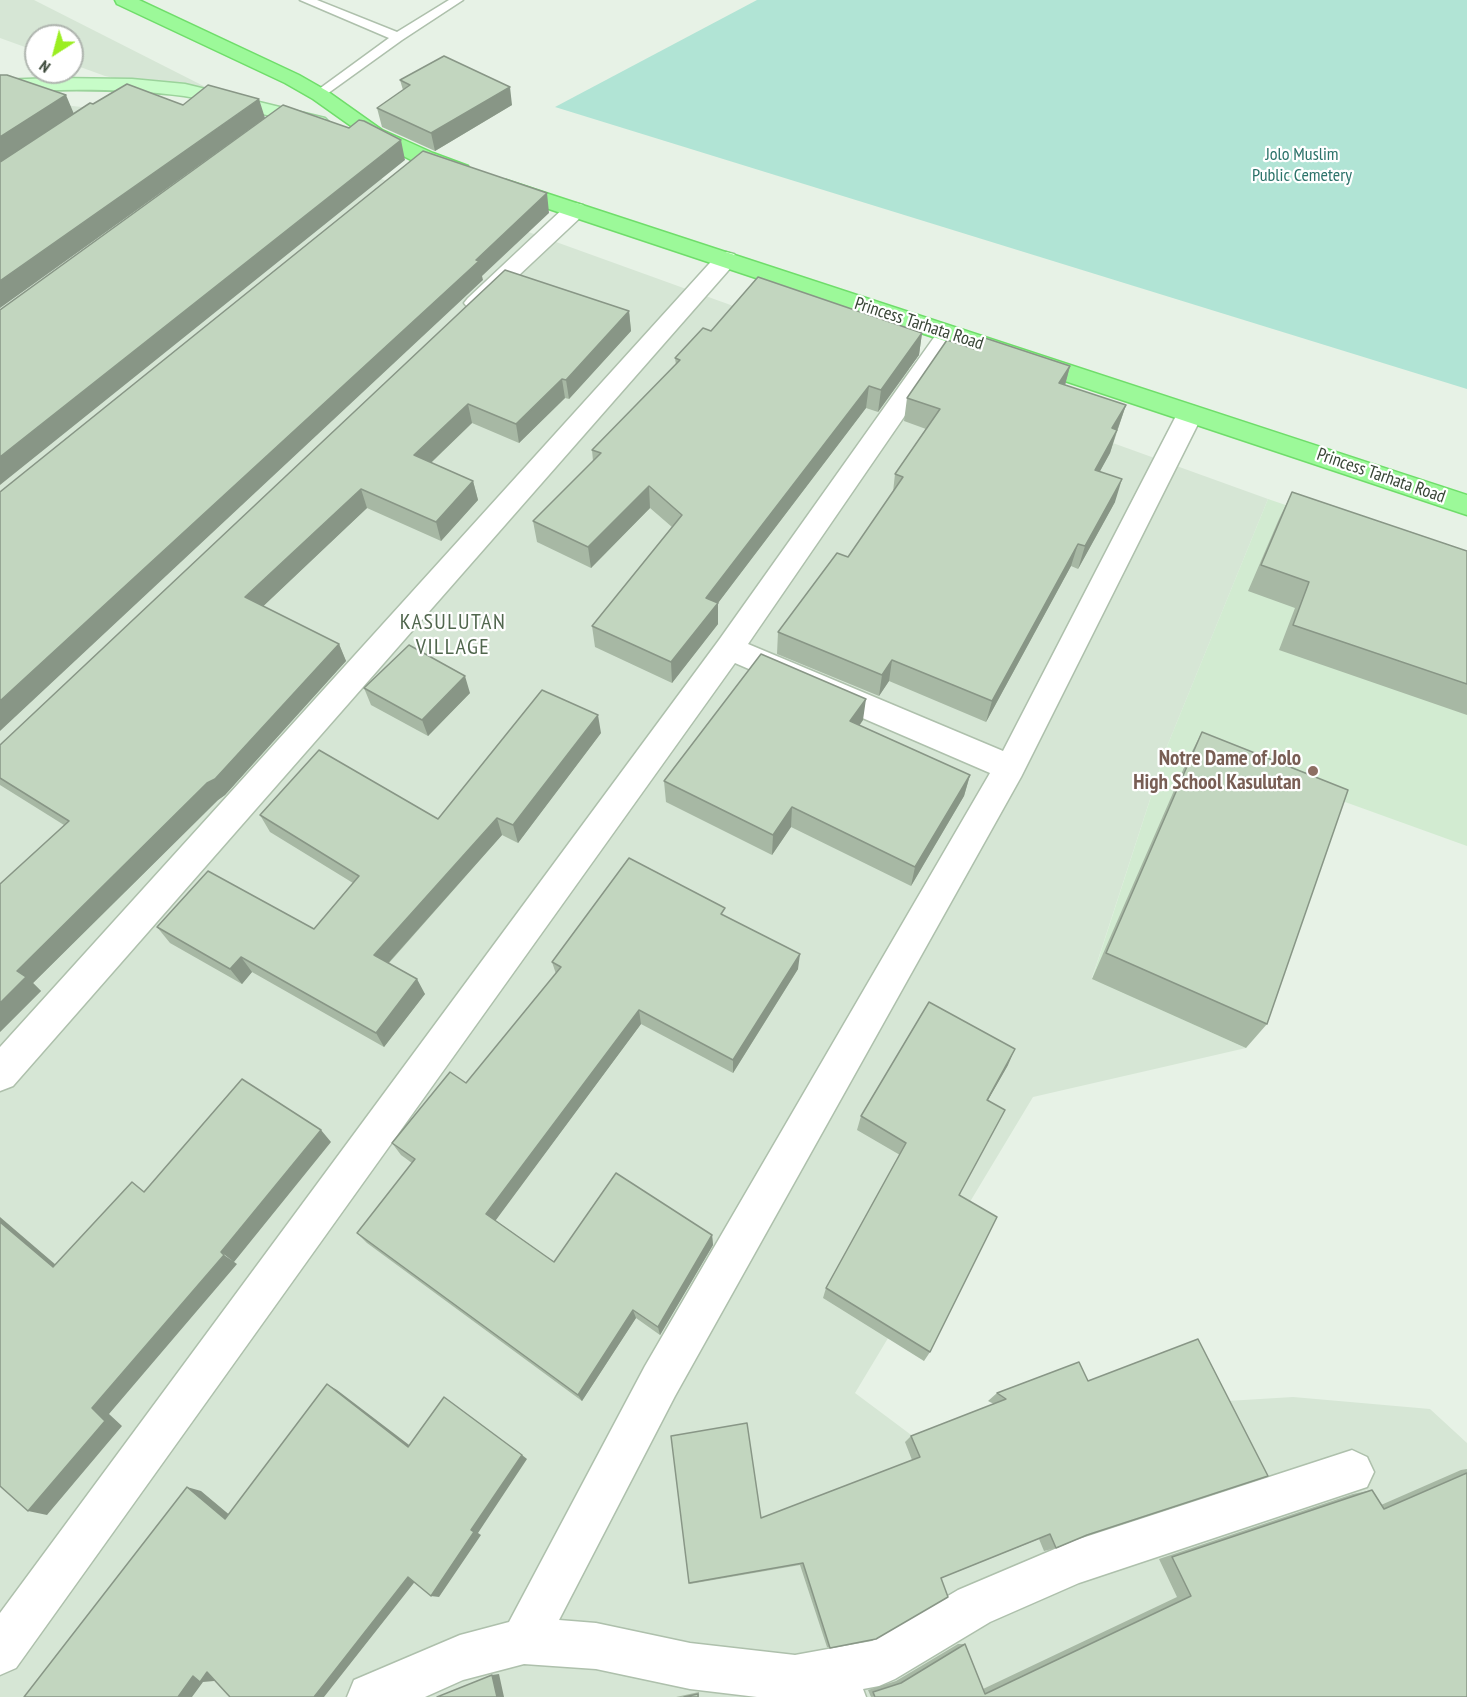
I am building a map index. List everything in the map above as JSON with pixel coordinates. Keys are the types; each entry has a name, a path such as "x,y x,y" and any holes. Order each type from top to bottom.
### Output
{"main road":[{"name":"Princess Tarhata Road","path":"124,0 320,95 416,166 484,180 1467,505"}],"street":[{"path":"0,86 82,83 174,89 211,95 285,115 375,134"},
{"path":"106,105 135,86"},
{"path":"266,128 285,115"},
{"path":"462,317 575,210"},
{"path":"0,1074 726,259"},
{"path":"0,1652 729,648 949,333"},
{"path":"524,1641 660,1381 1010,768 1190,414"},
{"path":"729,648 1010,768"},
{"path":"371,1697 460,1658 524,1641 596,1646 690,1666 838,1684 879,1663 974,1606 1076,1562 1352,1472"}],"lane":[{"path":"306,0 398,37"},
{"path":"320,95 398,37 457,0"}],"shaded area":[{"path":"0,0 34,0 81,24 24,24 24,47 0,38"},
{"path":"84,25 241,105 105,76 84,68"},
{"path":"36,102 164,116 304,151 1268,499 1168,744 1092,978 1246,1048 1033,1097 855,1393 930,1449 1062,1411 1293,1397 1430,1409 1467,1443 1467,1697 0,1697 0,103"},
{"name":"Notre Dame of Jolo High School Kasulutan","path":"1268,499 1467,567 1467,846 1334,798 1246,1048 1092,979 1168,744"}],"green space":[{"name":"Jolo Muslim Public Cemetery","path":"757,0 1467,0 1467,389 555,107"}],"building":[{"path":"444,56 510,87 431,133 377,108 410,85 400,80"},
{"path":"0,75 7,75 24,81 24,84 34,84 66,95 0,137"},
{"path":"127,84 183,105 208,85 259,99 0,281 0,162 90,103 93,104"},
{"path":"283,105 349,128 359,120 364,121 401,140 0,457 0,310"},
{"path":"423,151 547,193 476,260 479,261 0,701 0,492"},
{"path":"505,270 629,311 566,380 562,379 516,424 468,404 414,455 473,481 436,522 361,489 245,597 339,644 215,779 207,783 17,971 26,977 0,1003 0,884 69,821 0,778 0,745"},
{"path":"758,277 922,333 881,390 869,386 706,598 718,603 671,662 592,626 682,515 649,486 588,547 533,521 601,453 592,450 680,360 675,358 703,328 711,331"},
{"path":"982,337 1070,366 1059,383 1126,405 1112,428 1117,430 1095,470 1122,479 1085,546 1078,544 992,701 892,660 882,675 778,632 837,553 848,557 903,477 895,474 940,409 907,398 947,340 974,349"},
{"path":"1292,492 1467,551 1467,684 1293,625 1309,582 1261,565"},
{"path":"409,645 465,676 422,720 364,688"},
{"path":"761,654 866,699 850,721 970,775 915,867 792,807 773,835 664,781"},
{"path":"542,690 598,715 513,825 497,818 374,955 417,979 376,1033 241,957 230,969 157,927 208,871 314,929 359,876 260,815 319,750 438,819"},
{"path":"1202,732 1348,790 1267,1024 1106,953"},
{"path":"629,858 725,908 721,914 800,954 733,1060 639,1010 486,1214 554,1262 616,1173 712,1235 658,1327 633,1310 578,1395 357,1233 415,1159 392,1143 450,1072 466,1083 561,967 552,962"},
{"path":"929,1002 1015,1049 987,1100 1005,1110 959,1195 997,1217 930,1352 826,1288 906,1143 861,1116"},
{"path":"242,1079 321,1130 221,1252 224,1255 92,1408 105,1421 28,1511 0,1486 0,1222 53,1267 132,1182 144,1192"},
{"path":"1198,1339 1268,1476 1087,1535 1056,1548 1050,1534 941,1578 948,1597 876,1639 830,1648 803,1563 689,1583 671,1436 747,1423 761,1518 920,1457 911,1436 1006,1399 997,1393 1079,1362 1088,1381"},
{"path":"327,1384 408,1447 444,1397 522,1455 471,1530 474,1532 431,1596 408,1577 314,1697 230,1697 207,1672 200,1682 193,1676 178,1697 24,1697 187,1487 225,1519"},
{"path":"1467,1473 1467,1697 875,1697 873,1692 901,1683 965,1644 985,1694 1191,1596 1172,1557 1372,1490 1384,1509"},
{"path":"492,1675 497,1697 437,1697"}],"place":[{"name":"Notre Dame of Jolo High School Kasulutan","path":"1313,771"}],"district":[{"name":"KASULUTAN VILLAGE","path":"453,636"}]}
